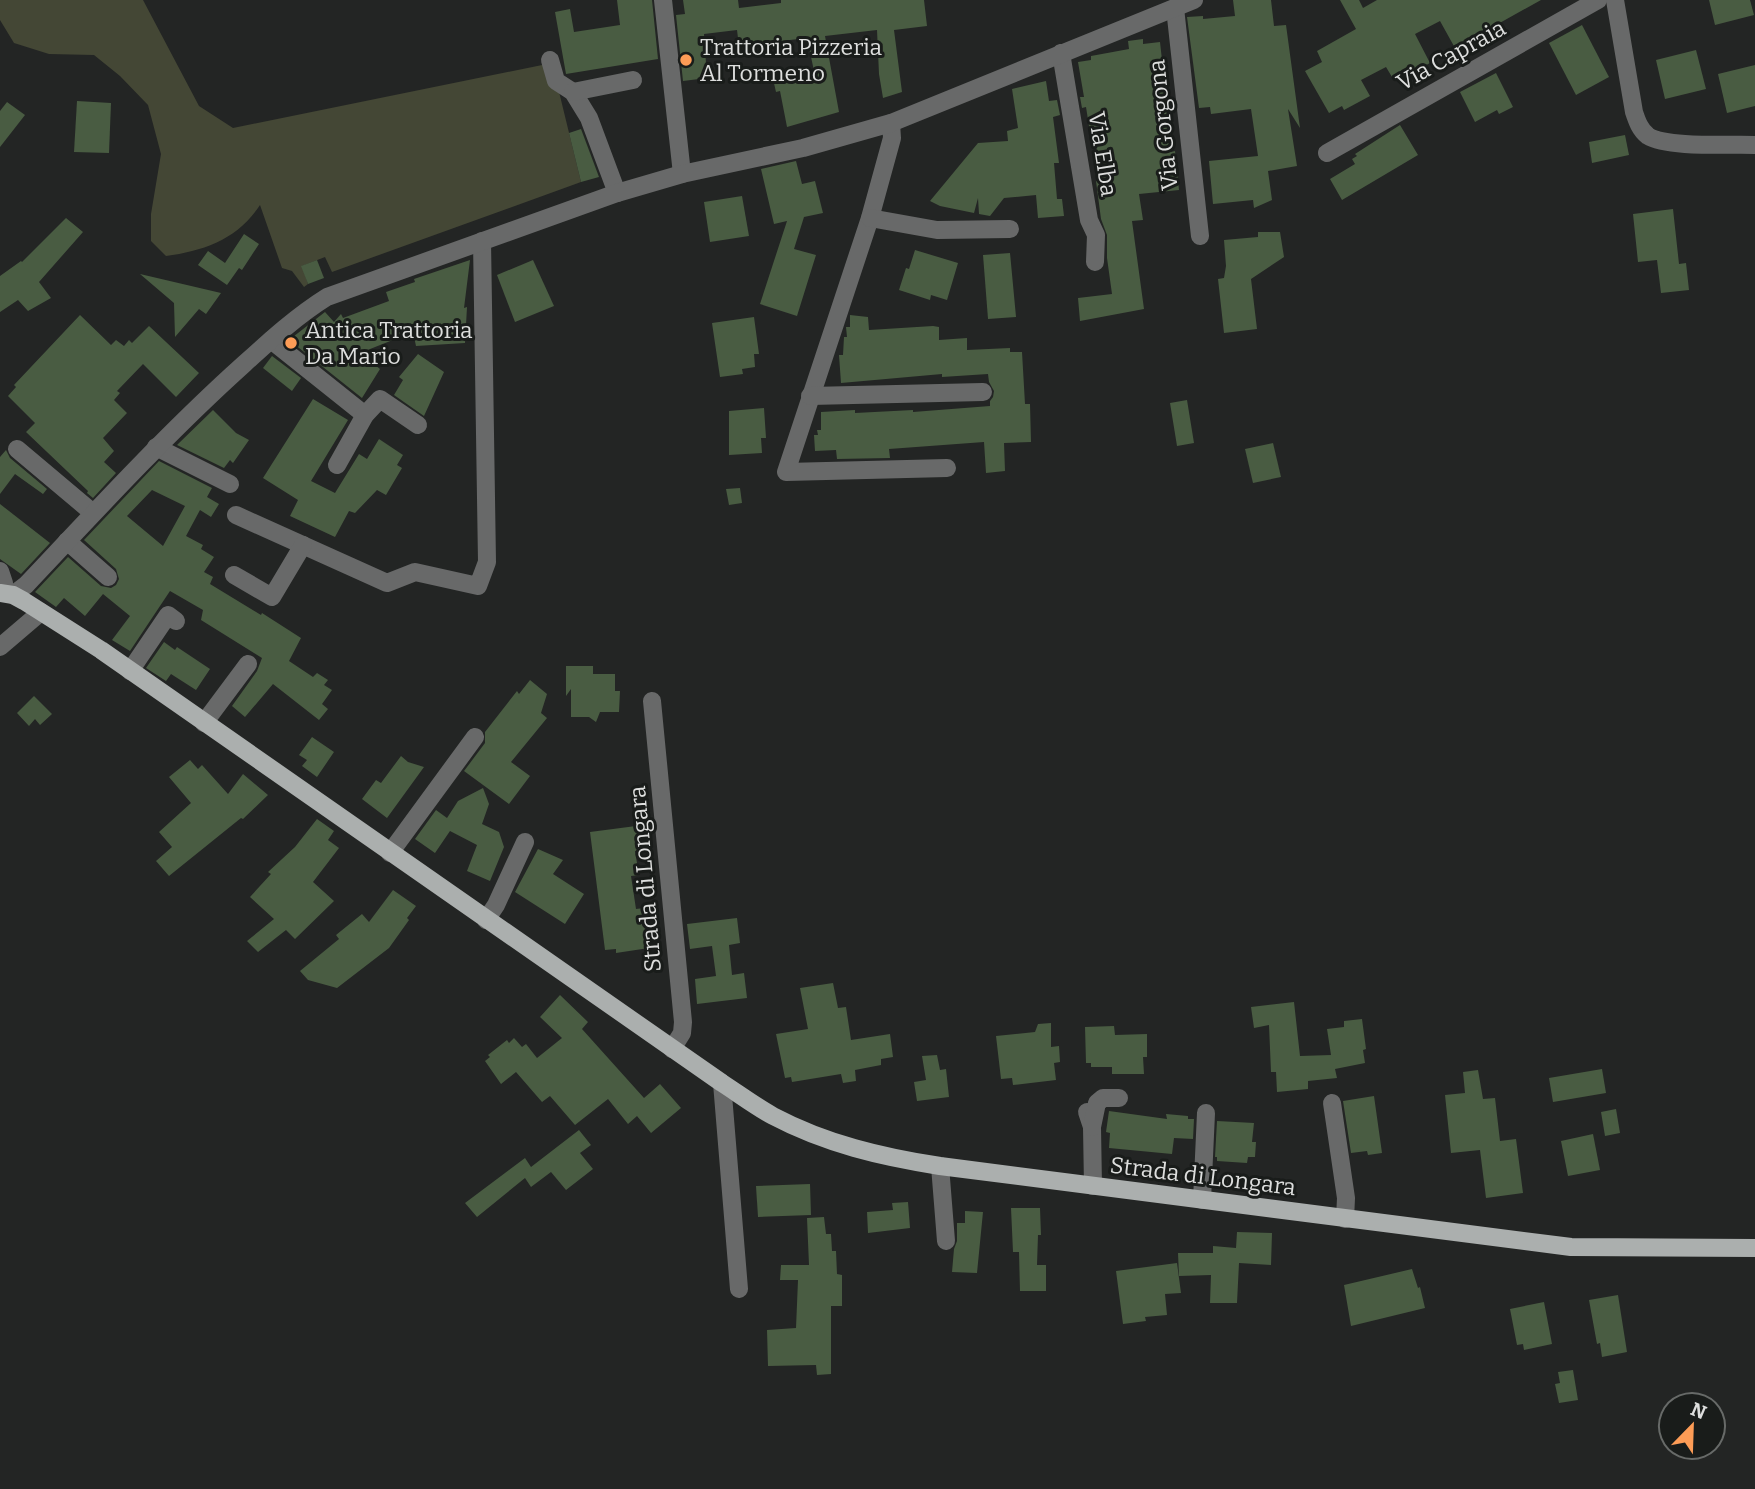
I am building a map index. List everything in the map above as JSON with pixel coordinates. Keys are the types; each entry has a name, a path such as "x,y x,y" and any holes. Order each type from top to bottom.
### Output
{"main road":[{"name":"Strada di Longara","path":"5,594 41,612 130,670 722,1083 774,1116 826,1140 879,1155 940,1166 1571,1247 1755,1248"}],"street":[{"path":"663,0 682,174"},
{"path":"0,571 5,594 26,585 156,447 271,340 302,313 327,297 617,193 682,174 803,148 891,123 1166,7 1194,0"},
{"name":"Via Capraia","path":"1327,153 1598,0"},
{"path":"1615,0 1634,112 1639,127 1646,135 1673,142 1755,145"},
{"name":"Via Gorgona","path":"1166,7 1200,236"},
{"name":"Via Elba","path":"1061,53 1088,220 1096,236 1095,262"},
{"path":"550,60 556,81 573,92 589,118 617,193"},
{"path":"573,92 633,80"},
{"path":"891,123 892,138 870,218 786,472 947,468"},
{"path":"870,218 937,230 1010,229"},
{"path":"236,515 387,583 415,572 478,586 487,562 482,241"},
{"path":"271,340 365,415"},
{"path":"810,396 983,391"},
{"path":"337,464 365,415 380,399 418,425"},
{"path":"156,447 230,484"},
{"path":"17,449 93,513"},
{"path":"67,541 108,577"},
{"path":"234,575 272,597 303,545"},
{"path":"0,647 41,612"},
{"path":"130,670 168,615 176,621"},
{"path":"204,723 248,664"},
{"name":"Strada di Longara","path":"652,701 683,1022 682,1033 672,1049"},
{"path":"390,853 475,737"},
{"path":"486,920 496,905 525,842"},
{"path":"722,1083 739,1289"},
{"path":"1093,1186 1089,1119 1097,1103 1103,1098 1119,1098"},
{"path":"1332,1103 1346,1198 1345,1219"},
{"path":"1202,1200 1206,1113"},
{"path":"940,1166 946,1241"}],"green space":[{"path":"0,0 143,0 199,106 233,128 552,63 581,182 332,272 325,257 302,266 308,284 304,287 292,271 282,268 260,205 231,235 207,247 166,256 151,241 151,214 161,154 148,105 120,76 94,55 49,54 14,43 0,20"}],"building":[{"path":"617,0 652,0 658,59 566,74 555,12 570,9 574,32 620,25"},
{"path":"683,0 738,0 739,8 781,3 781,0 924,0 927,26 894,30 902,92 883,98 877,30 825,36 839,112 787,127 780,91 776,92 773,79 814,71 807,38 739,46 737,30 704,34 707,78 683,81 676,15 685,14"},
{"path":"1233,0 1271,0 1274,26 1286,25 1300,128 1288,109 1297,166 1268,171 1272,200 1254,208 1253,200 1213,204 1209,161 1258,156 1251,109 1211,114 1210,107 1199,108 1187,17 1203,16 1203,19 1235,16"},
{"path":"1340,0 1359,0 1363,8 1377,0 1541,0 1455,48 1440,21 1415,34 1430,63 1413,72 1411,68 1392,77 1386,67 1361,80 1370,96 1344,110 1342,106 1329,113 1305,71 1322,62 1317,51 1356,29"},
{"path":"1709,0 1750,0 1754,15 1715,25"},
{"path":"1582,25 1609,77 1576,95 1549,43"},
{"path":"1143,39 1143,44 1160,42 1170,111 1167,111 1171,152 1175,151 1179,190 1139,194 1143,220 1132,221 1144,309 1080,321 1078,298 1112,294 1107,235 1101,219 1096,181 1100,180 1096,145 1092,145 1086,107 1082,108 1080,97 1084,97 1078,62 1091,60 1091,56 1129,49 1128,41"},
{"path":"1696,50 1706,89 1665,99 1656,60"},
{"path":"1755,65 1755,106 1727,113 1718,74"},
{"path":"1496,73 1513,107 1499,114 1497,110 1475,122 1460,92"},
{"path":"1046,81 1049,101 1057,100 1060,115 1053,117 1059,163 1054,163 1057,199 1062,199 1064,216 1038,218 1036,195 1004,198 990,216 979,214 978,198 974,213 940,206 930,201 978,143 1008,141 1007,131 1018,128 1012,89"},
{"path":"77,101 111,103 109,153 74,152"},
{"path":"7,102 25,115 0,147 0,111"},
{"path":"1400,125 1418,155 1342,200 1330,179 1355,164 1352,159 1357,156 1355,154"},
{"path":"581,129 599,177 581,182 569,133"},
{"path":"1625,135 1629,155 1592,163 1589,142"},
{"path":"796,161 802,184 815,181 823,213 804,217 794,249 816,255 797,316 760,304 787,221 774,224 761,169"},
{"path":"742,196 749,236 710,242 704,202"},
{"path":"1673,209 1679,264 1686,263 1689,290 1661,293 1657,260 1638,262 1633,214"},
{"path":"66,218 83,232 39,282 51,298 28,311 18,300 0,312 0,276 22,262"},
{"path":"1258,232 1280,232 1284,257 1251,279 1257,329 1224,333 1218,279 1224,278 1226,266 1224,240 1258,237"},
{"path":"244,234 259,244 242,270 239,268 227,285 198,265 208,251 225,263"},
{"path":"915,250 958,263 947,300 931,295 930,300 899,290"},
{"path":"1010,253 1016,317 988,319 983,255"},
{"path":"317,260 324,278 308,284 301,266"},
{"path":"470,260 464,308 467,307 465,343 416,346 413,332 360,353 380,369 362,398 289,340 325,312 334,322 341,314 343,318 389,301 386,292 415,282 414,279"},
{"path":"533,260 554,306 515,322 497,275"},
{"path":"140,274 221,293 206,314 199,309 175,337 174,303"},
{"path":"80,315 111,345 116,340 124,346 129,340 132,343 149,326 199,373 176,397 143,364 117,391 120,393 114,400 127,413 103,438 114,451 104,462 116,473 93,498 26,432 35,423 8,396 16,387 14,385"},
{"path":"850,315 868,317 869,330 933,326 939,327 939,340 967,338 967,350 1010,348 1010,352 1022,352 1025,404 1030,404 1031,442 1004,443 1005,471 986,473 984,442 889,449 890,458 837,459 836,450 815,451 814,435 818,435 817,430 821,430 821,412 913,412 990,406 993,397 994,391 988,374 942,377 942,374 841,383 839,355 843,355 844,337 847,337 846,327 850,327"},
{"path":"754,317 759,354 754,354 755,367 742,369 743,374 720,377 712,323"},
{"path":"418,354 444,372 424,416 394,395 403,380 399,377"},
{"path":"272,356 301,378 292,391 263,368"},
{"path":"313,399 348,420 311,481 335,493 359,454 367,459 379,439 403,455 397,465 402,468 386,495 377,490 355,513 349,511 335,537 290,516 298,500 263,478"},
{"path":"1187,400 1194,443 1177,446 1170,403"},
{"path":"764,408 766,438 761,438 762,453 729,455 729,411"},
{"path":"213,410 236,433 249,440 233,463 230,460 224,468 177,445"},
{"path":"1273,443 1281,477 1253,483 1245,449"},
{"path":"6,450 10,458 47,489 43,494 15,474 0,494 0,457"},
{"path":"159,461 212,488 207,497 219,504 211,517 200,510 186,536 203,545 201,549 214,557 204,572 213,577 210,584 301,638 289,661 313,677 317,673 328,680 324,685 332,690 322,704 328,709 319,720 273,684 245,717 232,706 257,671 262,658 201,620 203,610 170,591 130,651 112,640 130,616 103,594 85,616 64,598 56,607 35,592 68,557 101,586 111,588 116,585 119,579 116,569 84,540","holes":["152,490 185,506 163,546 127,516"]},
{"path":"740,488 742,503 729,505 726,489"},
{"path":"0,504 50,543 21,574 0,559"},
{"path":"164,642 175,650 177,647 210,669 196,690 171,674 166,681 146,668"},
{"path":"566,666 593,666 593,674 615,674 615,691 620,691 619,712 600,712 596,722 589,717 571,717 571,689 566,696"},
{"path":"530,680 547,694 541,713 547,718 511,762 530,776 509,804 464,771 485,743 485,732 517,691 519,694"},
{"path":"34,696 52,714 40,725 35,719 29,726 17,713"},
{"path":"312,737 334,752 317,777 302,766 307,760 299,755"},
{"path":"401,756 408,762 424,767 387,818 362,799 376,780 381,783"},
{"path":"190,760 198,769 202,765 228,794 243,774 268,795 243,819 169,876 156,861 172,847 159,832 191,803 169,777"},
{"path":"483,788 489,804 482,824 499,832 504,847 490,881 467,871 477,845 450,831 435,853 415,839 436,810 447,818 458,801"},
{"path":"317,819 334,831 328,840 339,848 313,882 334,901 295,939 286,930 258,952 247,941 274,919 250,897 271,874 268,872 295,847"},
{"path":"636,826 641,850 635,851 639,875 631,876 636,909 644,908 649,948 616,953 616,949 605,950 590,832"},
{"path":"538,849 563,860 553,874 584,894 565,924 515,892"},
{"path":"393,890 416,906 389,948 337,988 308,980 300,971 339,939 336,935 362,914 369,922"},
{"path":"737,918 740,943 729,945 732,975 744,973 747,998 697,1004 695,979 716,976 712,946 690,949 687,924"},
{"path":"833,983 838,1008 846,1007 851,1040 890,1034 893,1057 881,1059 881,1065 855,1070 856,1081 843,1083 841,1074 792,1082 791,1077 785,1078 776,1034 808,1029 800,988"},
{"path":"560,995 588,1022 582,1029 644,1098 660,1084 681,1108 651,1133 637,1116 628,1124 608,1099 575,1125 550,1096 542,1102 516,1072 501,1084 485,1061 490,1057 488,1055 507,1040 509,1043 514,1038 522,1047 526,1044 537,1058 562,1038 540,1017"},
{"path":"1294,1002 1300,1056 1331,1055 1327,1029 1344,1027 1344,1021 1362,1019 1365,1063 1335,1069 1337,1078 1308,1081 1308,1089 1277,1092 1276,1072 1271,1072 1269,1025 1254,1028 1251,1007"},
{"path":"1051,1023 1051,1047 1059,1046 1060,1062 1054,1063 1056,1080 1013,1085 1012,1078 1001,1079 996,1036 1035,1032 1038,1024"},
{"path":"1114,1026 1115,1035 1147,1034 1147,1057 1143,1057 1144,1074 1112,1074 1112,1067 1091,1067 1091,1063 1086,1063 1085,1027"},
{"path":"937,1055 940,1070 946,1069 949,1097 917,1101 914,1082 926,1080 922,1056"},
{"path":"1602,1069 1606,1093 1553,1102 1549,1078"},
{"path":"1478,1070 1483,1099 1495,1098 1500,1141 1516,1139 1523,1193 1486,1198 1480,1150 1451,1153 1445,1095 1465,1093 1463,1072"},
{"path":"1374,1096 1382,1153 1351,1153 1343,1101"},
{"path":"1616,1109 1620,1133 1605,1136 1601,1112"},
{"path":"1109,1111 1167,1119 1166,1114 1188,1116 1188,1119 1194,1119 1193,1139 1174,1138 1172,1154 1109,1148 1110,1133 1106,1132"},
{"path":"1217,1121 1254,1123 1252,1142 1256,1142 1255,1157 1248,1157 1247,1163 1217,1161"},
{"path":"579,1130 591,1145 580,1153 593,1169 566,1190 551,1172 531,1187 525,1178 477,1217 465,1203 525,1158 531,1167"},
{"path":"1593,1134 1600,1170 1568,1176 1561,1141"},
{"path":"810,1184 811,1215 758,1217 756,1186"},
{"path":"908,1202 910,1228 868,1233 867,1212 893,1210 892,1203"},
{"path":"1011,1208 1040,1208 1041,1235 1038,1235 1037,1265 1046,1265 1046,1291 1020,1291 1019,1252 1013,1252"},
{"path":"965,1211 983,1212 977,1273 952,1272 957,1223 965,1223"},
{"path":"824,1217 826,1234 831,1234 832,1251 836,1251 837,1274 842,1275 842,1306 831,1306 831,1374 817,1375 816,1365 768,1366 767,1330 796,1328 798,1280 780,1280 781,1265 809,1265 807,1218"},
{"path":"1237,1232 1272,1233 1271,1265 1239,1263 1237,1303 1210,1303 1211,1275 1179,1276 1178,1253 1213,1253 1213,1246 1236,1248"},
{"path":"1177,1263 1181,1293 1165,1294 1167,1315 1145,1317 1146,1321 1123,1324 1116,1271"},
{"path":"1412,1269 1425,1308 1351,1326 1344,1285"},
{"path":"1618,1295 1627,1352 1602,1357 1589,1300"},
{"path":"1544,1302 1552,1344 1524,1350 1523,1344 1517,1345 1510,1309"},
{"path":"1573,1370 1578,1400 1559,1403 1555,1384 1560,1383 1558,1372"}],"place":[{"name":"Trattoria Pizzeria Al Tormeno","path":"686,60"},
{"name":"Antica Trattoria Da Mario","path":"291,343"}]}
